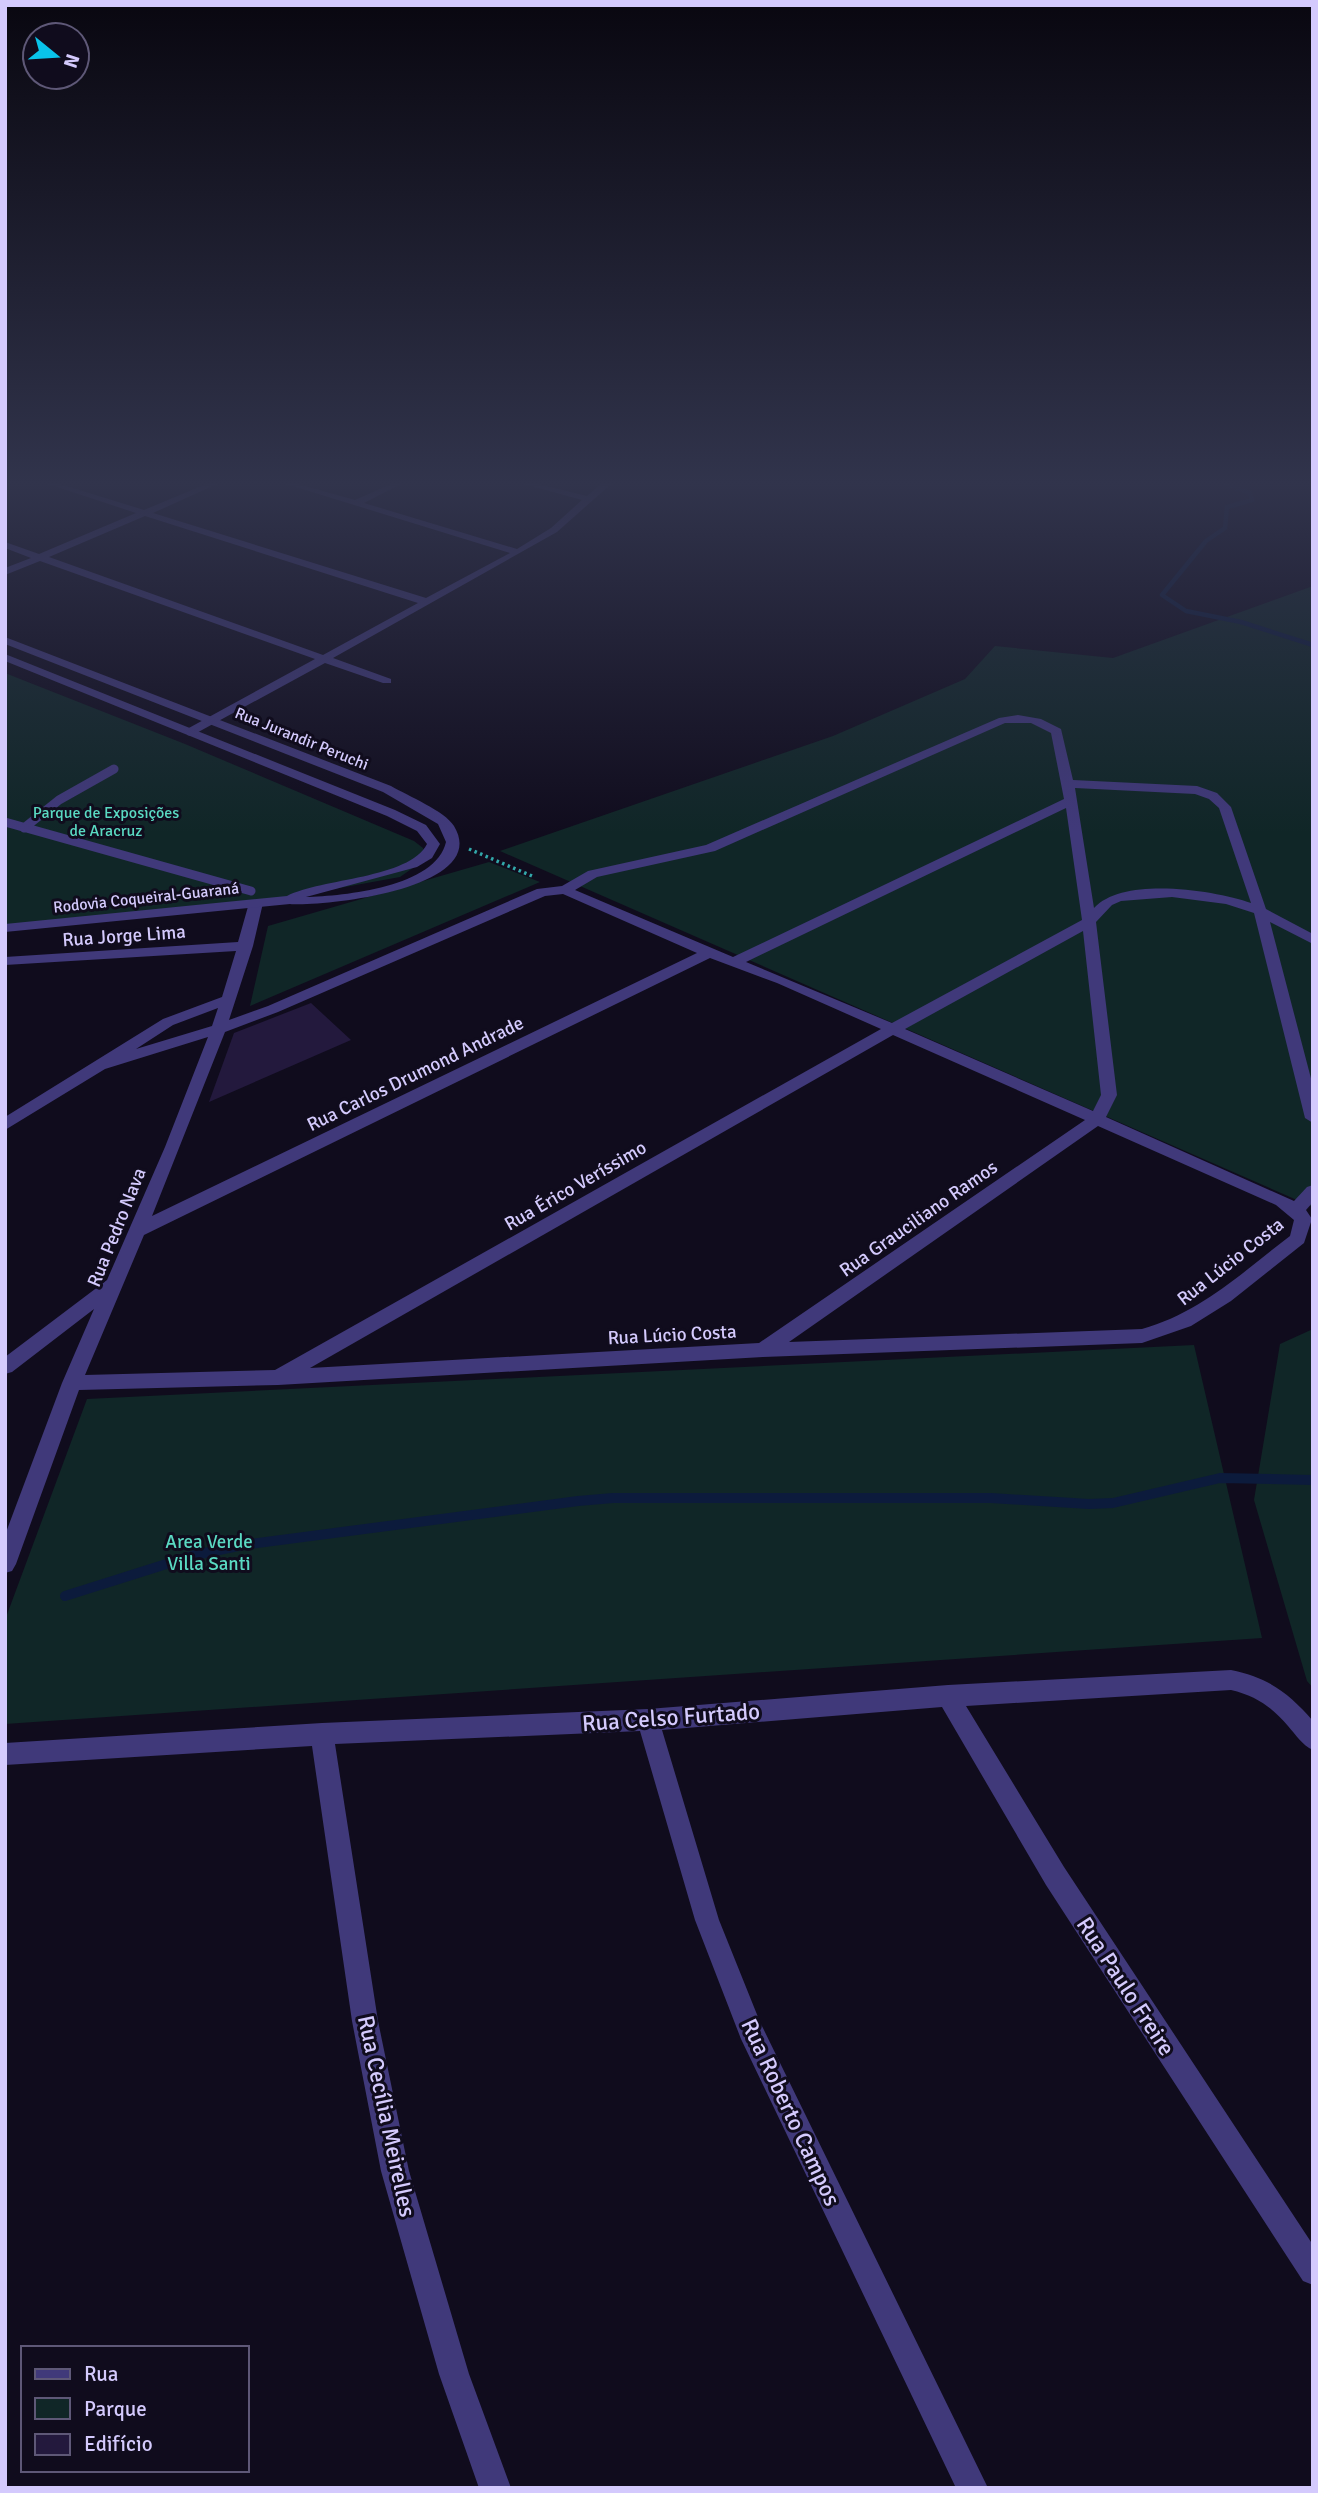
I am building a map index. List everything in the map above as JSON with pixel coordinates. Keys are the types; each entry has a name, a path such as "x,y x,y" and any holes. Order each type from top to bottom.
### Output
{"street":[{"path":"162,600 387,681"},
{"path":"422,600 427,602"},
{"path":"191,732 430,600"},
{"name":"Rua Jurandir Peruchi","path":"5,640 387,789 443,821 449,828 453,842"},
{"name":"Rua Jurandir Peruchi","path":"5,657 391,813 417,825 431,837 430,850 412,864 346,890"},
{"path":"101,1065 273,1009 542,892 565,890 593,874 710,848 1003,720 1020,718 1039,720 1057,730 1069,785 1089,922 1109,1095 1096,1120"},
{"path":"1069,785 1196,790 1213,796 1225,807 1260,911 1313,1118"},
{"path":"736,961 1071,802"},
{"path":"346,890 429,874 443,863 453,842"},
{"name":"Rodovia Coqueiral-Guaraná","path":"5,928 253,897 315,902 346,890"},
{"name":"Rua Lúcio Costa","path":"72,1384 278,1377 763,1350 1120,1338 1164,1331 1186,1322 1298,1239 1303,1219 1296,1210 1282,1201 736,961 709,953 565,890"},
{"name":"Rua Érico Veríssimo","path":"278,1377 891,1030 1089,922 1107,902 1119,897 1172,893 1228,900 1260,911 1313,940"},
{"name":"Rua Pedro Nava","path":"5,1564 72,1384 139,1230 218,1029 246,946 253,897"},
{"name":"Rua Jorge Lima","path":"5,961 246,946"},
{"name":"Rua Carlos Drumond Andrade","path":"139,1230 709,953"},
{"path":"5,1125 168,1023 229,999"},
{"name":"Rua Grauciliano Ramos","path":"763,1350 1096,1120"},
{"path":"1296,1210 1313,1191"},
{"path":"5,1367 117,1282"},
{"name":"Rua Celso Furtado","path":"5,1754 322,1734 648,1720 948,1696 1231,1680 1267,1690 1283,1703 1313,1739"},
{"name":"Rua Paulo Freire","path":"948,1696 1055,1876 1313,2272"},
{"name":"Rua Roberto Campos","path":"648,1720 707,1920 750,2031 972,2488"},
{"name":"Rua Cecília Meirelles","path":"322,1734 365,2021 395,2171 454,2375 495,2488"}],"lane":[{"path":"24,828 59,800 114,769"},
{"path":"5,822 253,897"}],"path":[{"path":"453,842 565,890"}],"green space":[{"path":"1273,600 1313,600 1313,1207 500,851 833,736 965,679 995,646 1113,658"},
{"name":"Parque de Exposições de Aracruz","path":"5,673 185,744 414,841 423,848 425,855 420,863 400,877 268,901 5,928"},
{"path":"489,862 540,882 250,1006 268,926"},
{"path":"1313,1329 1313,1688 1307,1681 1254,1500 1280,1344"},
{"name":"Area Verde Villa Santi","path":"1194,1345 1262,1638 5,1724 5,1620 87,1399"}],"building":[{"path":"311,1003 351,1040 209,1102 234,1033"}],"waterway":[{"path":"1170,600 1186,611 1241,622 1313,645"},
{"path":"65,1596 195,1555 243,1545 578,1501 613,1498 991,1498 1089,1504 1113,1503 1220,1478 1313,1480"}]}
